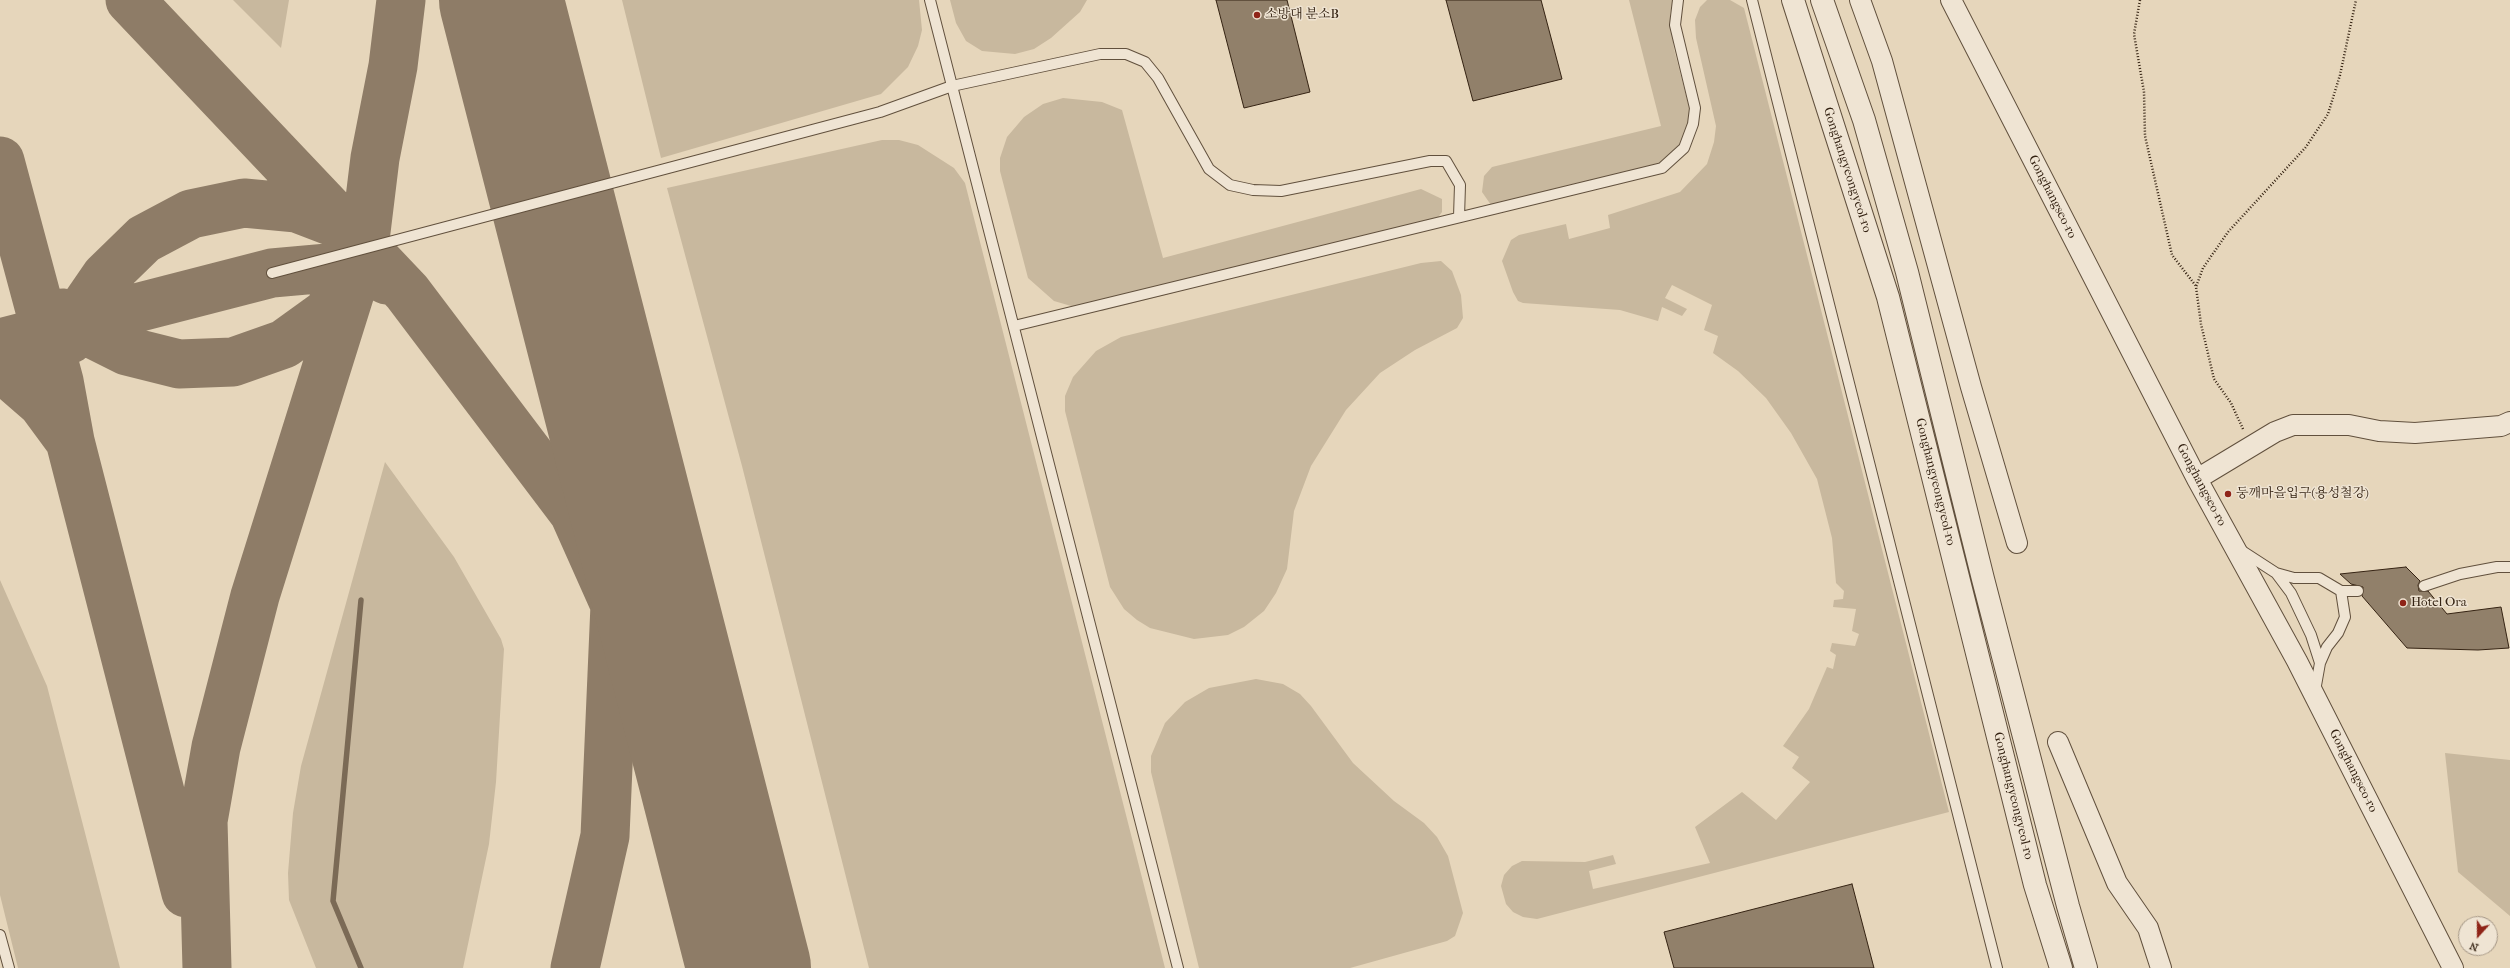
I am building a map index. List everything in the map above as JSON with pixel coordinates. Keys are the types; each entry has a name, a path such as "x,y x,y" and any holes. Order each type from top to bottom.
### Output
{"street":[{"name":"Gonghangyeongyeol-ro","path":"1822,0 1864,120 1907,272 1985,587 2068,906 2086,968"},
{"path":"1860,0 1882,61 1971,387 2017,543"},
{"name":"Gonghangseo-ro","path":"1951,0 2197,479 2314,695 2453,968"},
{"name":"Gonghangyeongyeol-ro","path":"1793,2 1888,297 2036,885 2061,968"},
{"path":"2197,479 2241,451 2275,432 2293,425 2349,425 2379,431 2415,433 2501,426 2510,422"},
{"path":"2058,742 2117,883 2148,928 2161,968"}],"lane":[{"path":"930,0 1178,968"},
{"path":"1014,326 1662,168 1684,148 1693,124 1694,108 1675,25 1678,0"},
{"path":"1752,0 1997,968"},
{"path":"272,273 880,112 952,86 1100,54 1126,54 1145,62 1158,78 1209,169 1230,185 1253,190 1281,191 1430,161 1446,161 1460,185 1459,217"},
{"path":"2233,546 2276,573 2294,578 2319,578 2341,591 2358,591"},
{"path":"2424,586 2460,574 2497,567 2510,567"},
{"path":"2276,573 2291,593 2311,635 2320,663"},
{"path":"2314,695 2320,663 2327,647 2338,633 2345,617 2341,591"},
{"path":"0,935 9,968"}],"path":[{"path":"2140,0 2134,34 2144,92 2145,136 2172,255 2196,287"},
{"path":"2241,451 2243,429 2231,403 2214,379 2201,324 2196,287 2203,268 2228,232 2306,147 2328,114 2340,75 2356,0"}],"shaded area":[{"path":"233,0 289,0 281,48"},
{"path":"622,0 919,0 922,30 918,46 908,67 881,94 661,158"},
{"path":"950,0 1087,0 1080,12 1051,38 1034,49 1015,54 982,51 966,41 956,23"},
{"path":"1629,0 1673,0 1670,15 1674,49 1691,115 1685,149 1660,166 1491,205 1482,192 1484,176 1492,167 1661,126"},
{"path":"1707,0 1730,0 1744,8 1949,812 1537,919 1523,917 1513,912 1506,904 1501,886 1504,875 1512,866 1522,861 1585,862 1613,855 1616,864 1589,871 1593,889 1710,863 1695,827 1742,792 1776,820 1810,782 1792,768 1799,757 1783,746 1809,709 1827,667 1833,669 1836,655 1830,651 1832,643 1855,646 1859,634 1852,631 1856,609 1833,607 1834,600 1843,599 1844,591 1836,583 1832,538 1817,479 1791,433 1766,398 1738,371 1713,353 1718,336 1704,330 1712,305 1672,285 1665,298 1687,309 1682,316 1662,307 1658,321 1620,310 1523,303 1518,301 1513,292 1502,261 1511,240 1519,235 1566,224 1569,239 1610,228 1608,215 1680,192 1707,164 1714,142 1716,126 1696,38 1695,20 1700,7"},
{"path":"1063,98 1102,102 1122,110 1163,258 1421,189 1442,199 1442,212 1434,223 1102,311 1078,308 1054,301 1028,278 1000,171 1000,158 1007,137 1024,117 1043,104"},
{"path":"882,140 899,140 918,145 954,168 965,183 1165,968 869,968 742,466 667,188"},
{"path":"1441,261 1452,271 1461,295 1463,318 1457,328 1415,350 1380,373 1346,410 1311,466 1294,511 1287,569 1276,593 1264,611 1244,627 1228,635 1194,639 1150,628 1137,620 1124,609 1110,587 1065,411 1065,396 1073,377 1096,351 1121,337 1421,263"},
{"path":"385,462 454,557 501,639 504,649 496,782 489,844 463,968 316,968 289,900 288,873 293,813 301,766"},
{"path":"0,580 47,686 120,968 18,968 0,895"},
{"path":"1256,679 1283,684 1300,694 1311,706 1353,763 1394,801 1424,823 1437,837 1448,856 1463,913 1455,936 1447,941 1350,968 1199,968 1151,772 1151,756 1165,723 1185,702 1209,688"},
{"path":"2445,753 2510,760 2510,916 2458,872"}],"building":[{"path":"1216,0 1287,0 1310,92 1244,108"},
{"path":"1446,0 1541,0 1562,79 1473,101"},
{"name":"Hotel Ora","path":"2406,567 2420,581 2418,585 2419,591 2428,591 2447,614 2501,607 2509,648 2478,650 2407,648 2362,596 2363,587 2351,584 2340,574"},
{"path":"1852,884 1874,968 1674,968 1664,932"}],"waterway":[{"path":"361,600 333,901 361,968"}],"taxiway":[{"path":"130,0 407,292 574,513 615,605 648,671 713,823"},
{"path":"207,968 203,821 216,747 255,596 364,248 375,158 393,66 401,0"},
{"path":"491,0 532,126"},
{"path":"0,161 59,381 70,441 186,893"},
{"path":"70,339 73,324 106,276 144,239 191,214 244,203 297,208 344,226"},
{"path":"0,343 272,273 328,268 358,271 379,276 387,280"},
{"path":"63,313 73,324 127,351 179,364 233,362 284,344 327,313 349,283"},
{"path":"575,968 605,836 615,605 609,498 589,348"},
{"path":"0,371 11,376 42,403 70,441"}],"runway":[{"path":"501,0 749,968"}],"place":[{"name":"소방대 분소B","path":"1257,15"},
{"name":"둥깨마을입구(용성철강)","path":"2228,494"},
{"name":"Hotel Ora","path":"2403,603"}]}
